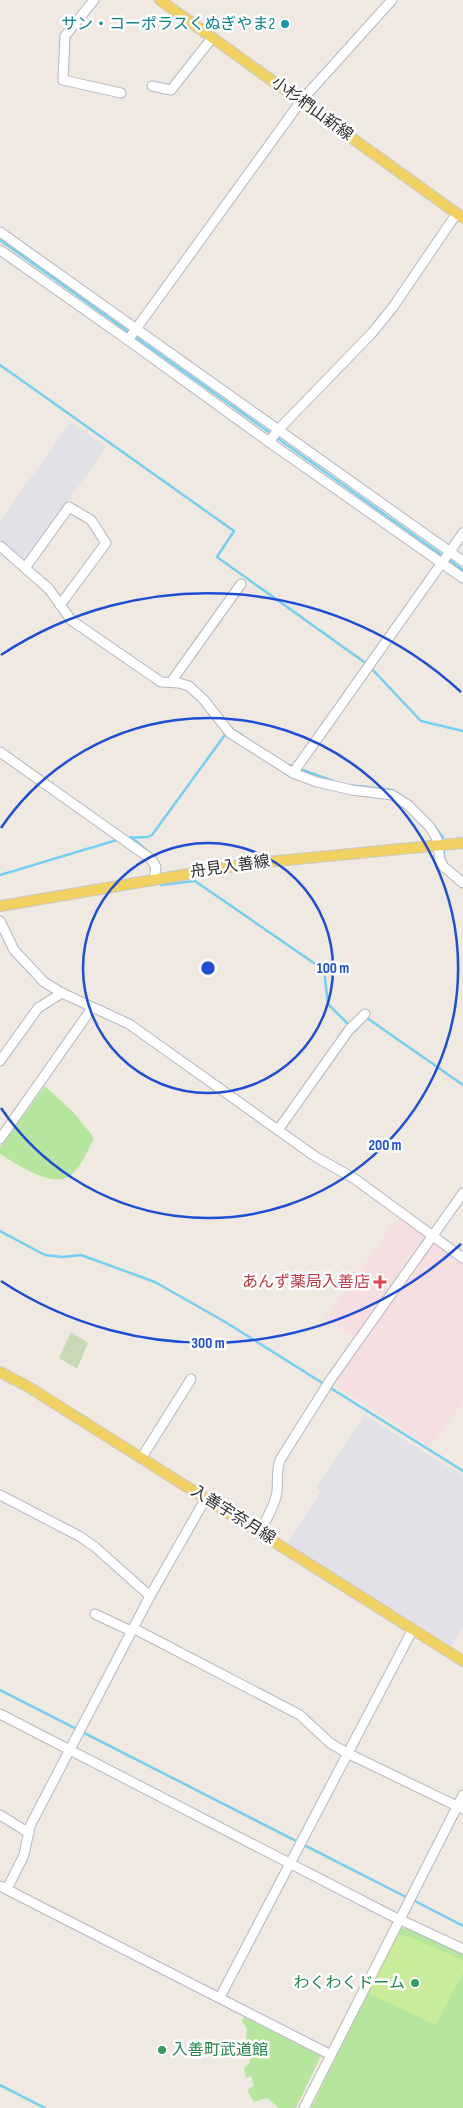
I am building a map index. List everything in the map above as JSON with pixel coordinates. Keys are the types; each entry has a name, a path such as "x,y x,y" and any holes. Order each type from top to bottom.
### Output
{"main road":[{"name":"小杉椚山新線","path":"160,0 460,216"},
{"name":"舟見入善線","path":"0,906 247,864 463,844"},
{"name":"入善宇奈月線","path":"0,1372 27,1386 142,1457 463,1661"}],"street":[{"path":"94,0 65,36 63,80 121,93"},
{"path":"128,340 301,101 392,0"},
{"path":"152,86 171,90 212,38"},
{"path":"269,442 278,430 372,333 460,216"},
{"path":"0,232 463,561"},
{"path":"0,250 463,578"},
{"path":"25,568 69,507 91,520 106,543 60,605"},
{"path":"293,773 463,533"},
{"path":"0,546 49,589 71,620 161,682 188,686 204,700 230,733 293,773 317,782 352,790 392,795 408,806 430,827 437,839 444,867 463,883"},
{"path":"171,682 241,584"},
{"path":"0,752 151,858 156,867 154,879"},
{"path":"0,921 14,950 24,963 44,982 92,1008 125,1021 316,1157 355,1179 463,1258"},
{"path":"0,1062 38,1008 62,993"},
{"path":"1,1134 92,1008"},
{"path":"278,1130 349,1030 366,1014"},
{"path":"260,1532 275,1502 278,1489 277,1470 280,1460 331,1379 463,1192"},
{"path":"142,1457 191,1379"},
{"path":"0,1494 79,1536 102,1553 150,1596"},
{"path":"206,1498 132,1629 30,1826 24,1855 3,1887 331,2055"},
{"path":"95,1614 132,1629 300,1715 330,1744 460,1807"},
{"path":"220,1998 413,1629"},
{"path":"0,1714 292,1863 399,1920 463,1949"},
{"path":"304,2108 399,1920 460,1807 463,1795"},
{"path":"0,1815 29,1833"}],"shaded area":[{"path":"71,422 106,447 26,561 0,539 0,521"},
{"path":"399,1217 463,1264 463,1402 430,1447 334,1384 362,1343 325,1318"},
{"path":"364,1415 463,1476 463,1628 451,1646 287,1544 321,1492 316,1488"}],"green space":[{"path":"45,1086 75,1114 94,1138 78,1167 71,1175 63,1179 45,1178 0,1154 0,1148"},
{"path":"71,1332 88,1343 77,1369 59,1358"},
{"path":"404,1928 463,1952 463,2108 311,2108 398,1930"},
{"name":"わくわくドーム","path":"397,1935 405,1935 463,1960 463,1973 436,2025 367,1993"},
{"path":"244,2017 321,2056 296,2108 279,2108 267,2098 254,2102 247,2090 254,2086 251,2076 246,2078 244,2068 249,2064 251,2045 246,2041 247,2029 242,2021"}],"waterway":[{"path":"0,240 130,333"},
{"path":"134,336 443,556"},
{"path":"0,365 234,531 217,557 367,664"},
{"path":"448,559 463,570"},
{"path":"371,668 421,721 463,731"},
{"path":"230,728 242,735"},
{"path":"125,838 148,837 152,835 227,732"},
{"path":"289,765 333,781"},
{"path":"348,785 392,790 409,801"},
{"path":"434,826 443,837 443,842"},
{"path":"131,837 151,854"},
{"path":"0,875 120,839"},
{"path":"443,848 445,862"},
{"path":"161,882 161,885 195,881 324,970 328,1004 355,1031 363,1022"},
{"path":"367,1018 463,1085"},
{"path":"0,1231 45,1255 63,1257 81,1255 155,1282 227,1323 324,1384"},
{"path":"329,1387 463,1471"},
{"path":"0,1690 408,1898"},
{"path":"413,1900 463,1926"},
{"path":"0,2085 45,2108"}],"place":[{"name":"サン・コーポラスくぬぎやま2","path":"285,24"},
{"name":"あんず薬局入善店","path":"380,1282"},
{"name":"わくわくドーム","path":"415,1983"},
{"name":"入善町武道館","path":"162,2050"}]}
